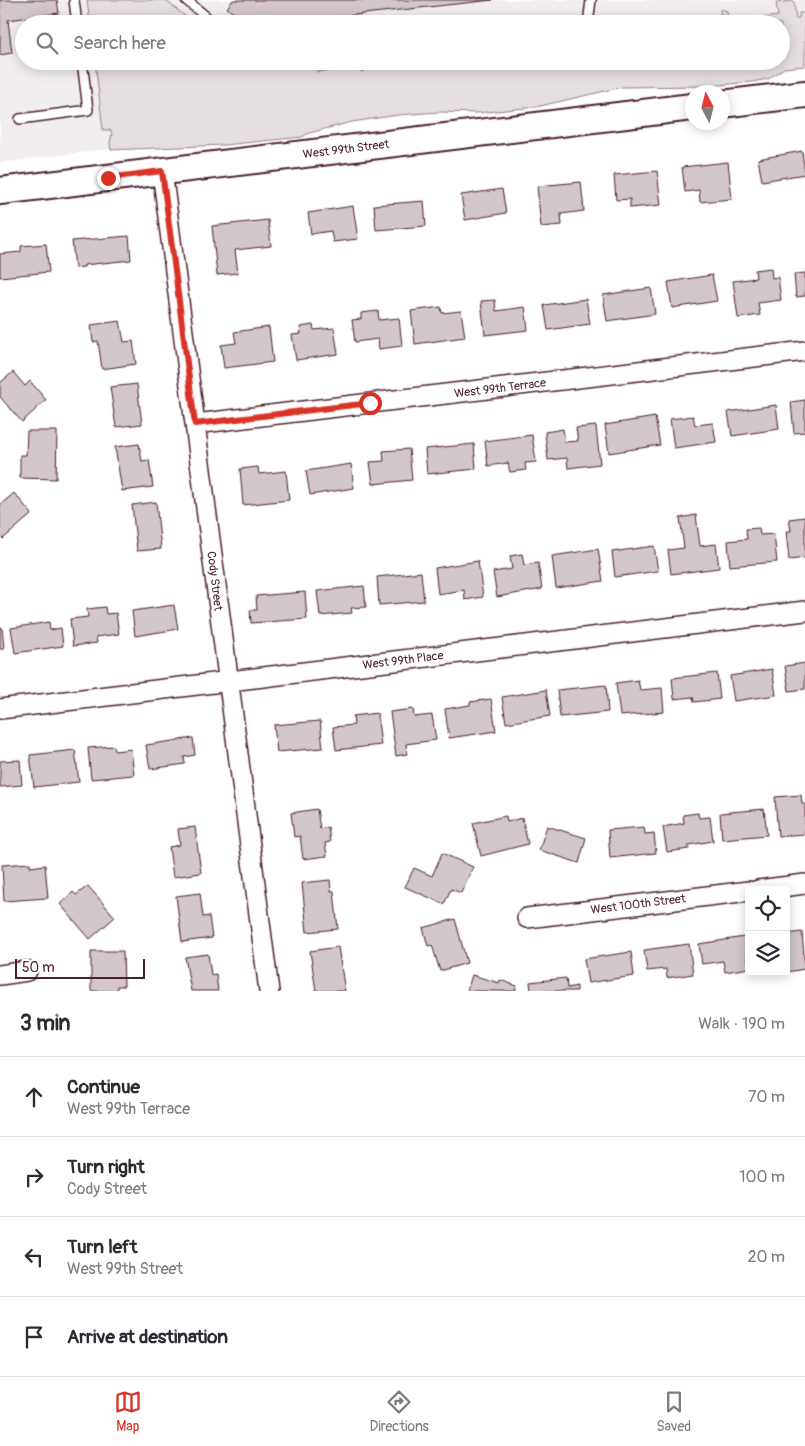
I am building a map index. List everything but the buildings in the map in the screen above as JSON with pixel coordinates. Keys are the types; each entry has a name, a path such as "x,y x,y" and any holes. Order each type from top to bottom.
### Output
{"street":[{"path":"730,103 805,94"},
{"name":"West 99th Street","path":"0,191 685,108"},
{"name":"Cody Street","path":"162,171 269,991"},
{"name":"West 99th Terrace","path":"195,424 805,350"},
{"name":"West 99th Place","path":"0,709 805,611"},
{"path":"789,886 805,884"},
{"name":"West 100th Street","path":"527,918 745,891"},
{"path":"0,975 27,972"}],"lane":[{"path":"74,0 76,15"},
{"path":"186,0 204,15"},
{"path":"588,15 591,0"},
{"path":"20,120 88,110 83,70"}],"shaded area":[{"path":"0,0 805,0 805,59 790,61 790,15 15,15 15,70 720,70 0,163"},
{"path":"87,0 165,0 184,15 89,15"},
{"path":"791,1 794,2 796,19 799,18 799,13 805,13 805,66 790,67 790,15 778,15 776,3"},
{"path":"721,9 727,11 727,15 720,15"},
{"path":"96,70 317,70 317,72 361,70 361,72 364,70 781,70 768,79 752,82 719,85 622,87 536,107 476,113 439,112 398,115 352,122 309,133 302,137 224,145 111,150 112,133 110,130 103,130"}],"route":[{"path":"108,178 162,171 195,424 370,403"}]}
